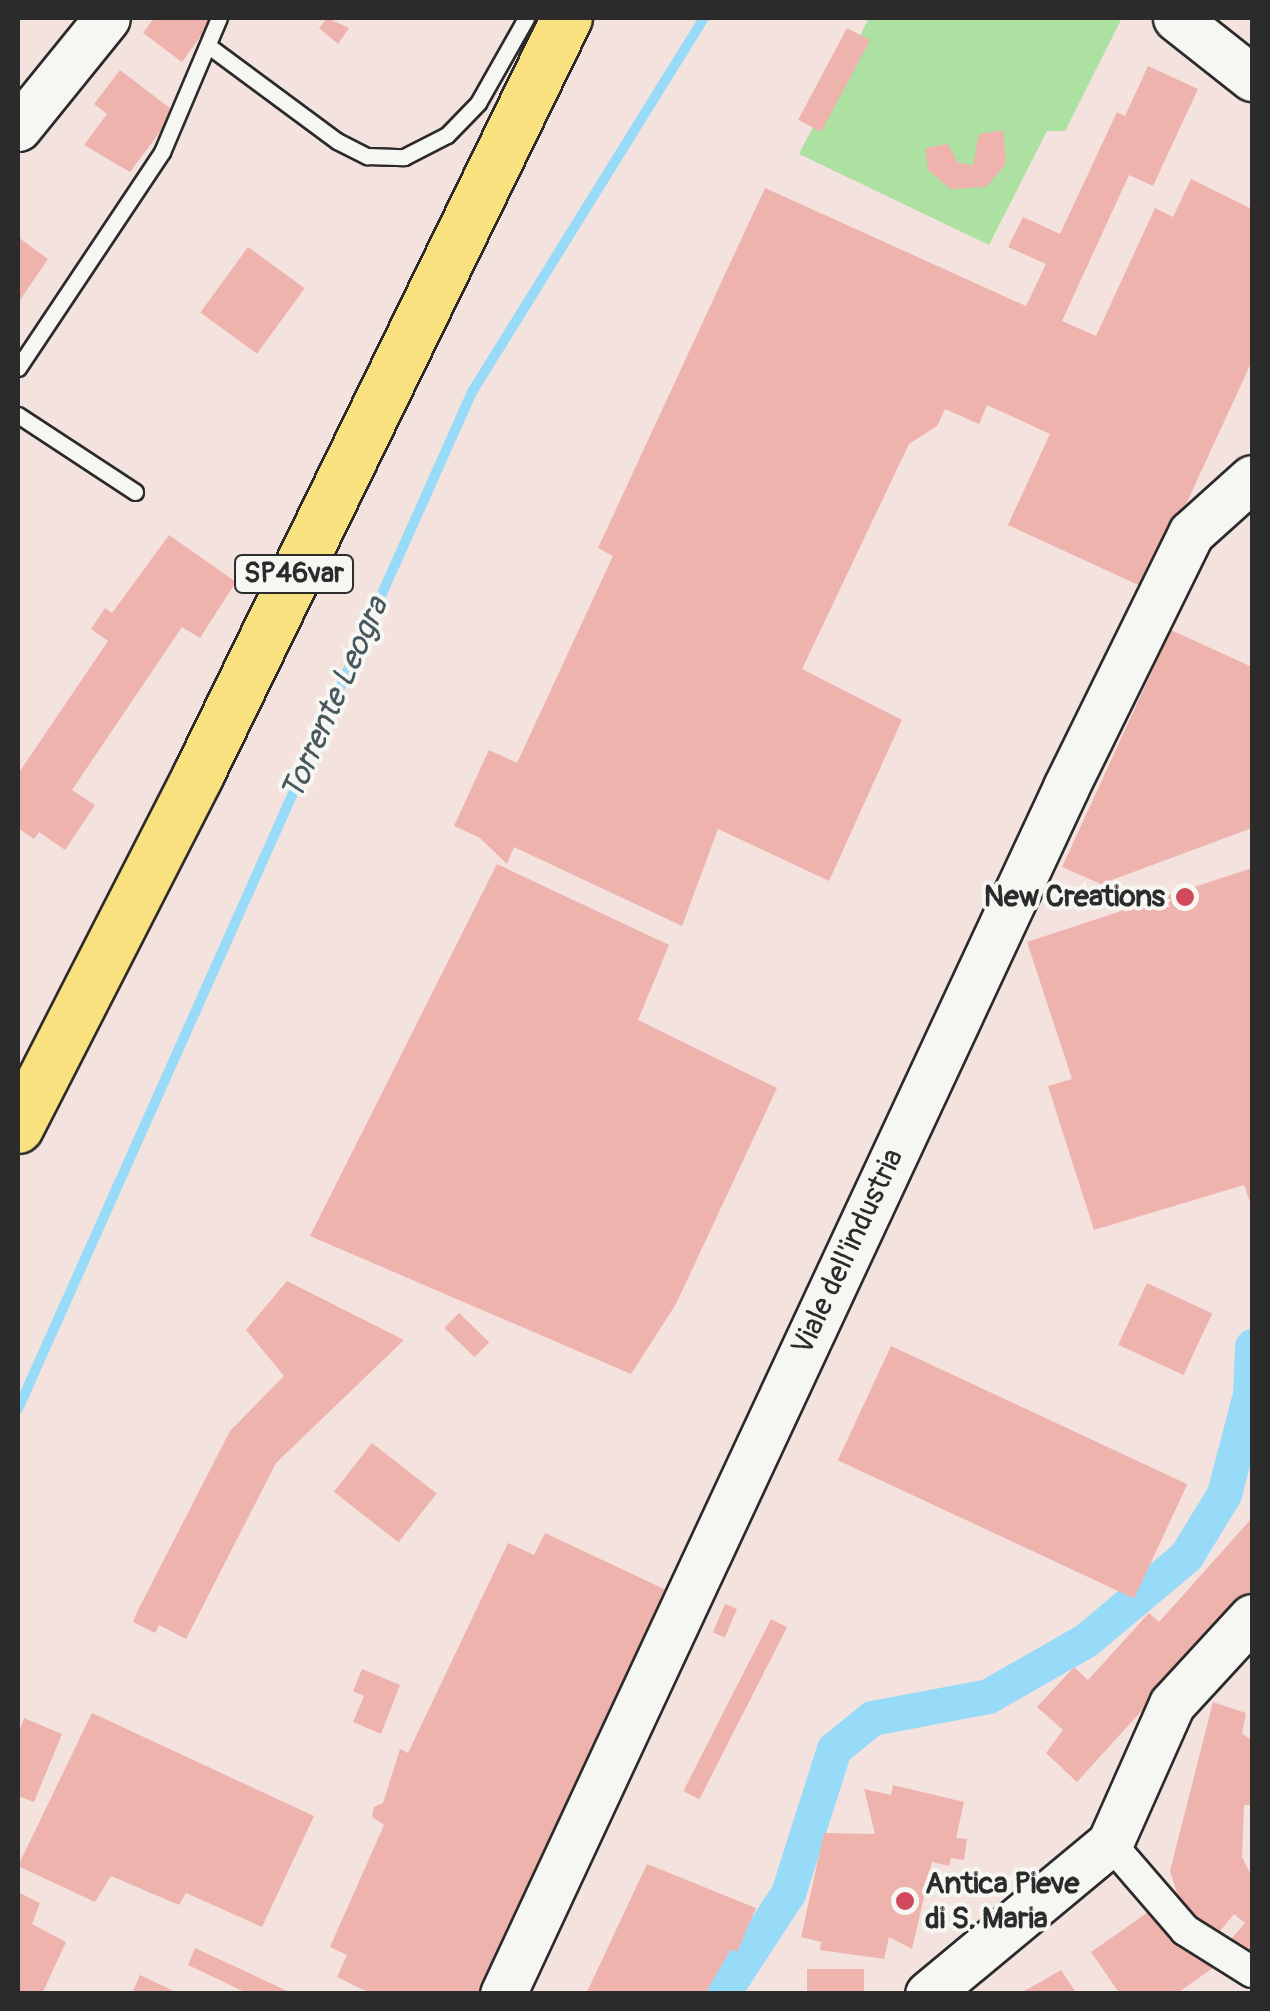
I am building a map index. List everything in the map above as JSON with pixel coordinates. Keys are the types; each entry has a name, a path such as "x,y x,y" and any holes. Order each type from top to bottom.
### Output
{"main road":[{"name":"SP46var","path":"18,1128 52,1050 198,776 567,18"}],"street":[{"path":"18,128 106,18"},
{"path":"1176,18 1251,77"},
{"name":"Viale dell'industria","path":"503,1994 1066,786 1204,518 1252,478"},
{"path":"1204,518 1252,499"},
{"path":"928,1994 1110,1842 1172,1704 1252,1618"},
{"path":"1110,1842 1184,1930 1252,1972"}],"lane":[{"path":"18,368 162,152 220,18"},
{"path":"210,47 337,141 367,156 404,157 447,135 478,103 526,18"},
{"path":"18,416 136,492"}],"green space":[{"path":"869,18 1122,18 1065,131 1047,131 989,245 799,154"}],"building":[{"path":"154,18 214,18 182,62 143,33"},
{"path":"327,18 349,28 338,44 319,28"},
{"path":"847,28 870,40 821,132 798,120"},
{"path":"1148,66 1198,89 1153,186 1129,175 1062,321 1096,336 1155,208 1173,217 1191,179 1252,209 1252,361 1147,589 1008,525 1050,434 987,405 979,424 945,409 937,426 909,444 802,669 902,720 829,881 718,829 682,926 514,847 507,864 480,838 454,826 489,750 517,763 613,556 598,548 765,188 1026,306 1046,264 1008,247 1023,217 1060,234 1117,112 1125,116"},
{"path":"120,70 175,112 130,172 84,145 107,114 94,104"},
{"path":"1003,130 1006,164 986,187 950,189 928,170 925,148 948,144 958,163 973,165 979,134"},
{"path":"18,237 48,259 18,303"},
{"path":"248,247 305,288 257,354 200,313"},
{"path":"169,535 236,582 200,638 182,627 72,790 95,805 65,850 39,832 34,839 18,828 18,774 108,641 91,629 105,608 112,613"},
{"path":"1171,630 1252,667 1252,828 1101,884 1062,867"},
{"path":"497,864 669,945 638,1020 777,1088 676,1304 631,1374 310,1236"},
{"path":"1252,868 1252,1208 1244,1185 1094,1230 1048,1086 1072,1079 1027,942"},
{"path":"287,1281 404,1340 276,1463 186,1639 159,1625 155,1633 133,1622 137,1612 230,1431 284,1376 246,1330"},
{"path":"1147,1283 1212,1313 1184,1375 1118,1345"},
{"path":"459,1313 489,1342 475,1357 444,1328"},
{"path":"891,1346 1187,1484 1134,1598 838,1460"},
{"path":"372,1443 437,1493 398,1542 334,1492"},
{"path":"1252,1518 1252,1589 1077,1782 1046,1753 1063,1730 1037,1707 1074,1667 1088,1680 1149,1613 1159,1622"},
{"path":"545,1533 681,1597 495,1994 372,1994 337,1977 347,1955 330,1947 384,1825 372,1817 374,1807 383,1803 400,1749 408,1753 508,1543 534,1555"},
{"path":"725,1604 737,1609 725,1638 713,1633"},
{"path":"771,1619 787,1627 699,1799 683,1791"},
{"path":"362,1669 400,1685 381,1734 353,1722 364,1696 353,1691"},
{"path":"1213,1702 1246,1713 1242,1733 1252,1741 1252,1805 1244,1805 1242,1857 1252,1877 1252,1958 1226,1945 1245,1923 1234,1914 1212,1941 1185,1918 1170,1871"},
{"path":"92,1713 314,1816 262,1927 186,1893 179,1905 111,1876 95,1902 18,1866"},
{"path":"24,1718 62,1734 34,1802 18,1796 18,1734"},
{"path":"893,1785 964,1802 956,1838 967,1839 964,1860 951,1858 949,1866 932,1862 912,1949 889,1937 884,1959 820,1950 821,1942 801,1937 824,1833 875,1834 864,1789 891,1795"},
{"path":"647,1864 756,1908 737,1952 731,1949 705,1994 586,1994"},
{"path":"18,1892 40,1903 32,1924 66,1942 42,1994 18,1994"},
{"path":"1157,1906 1220,1963 1176,1994 1120,1994 1091,1952"},
{"path":"195,1948 294,1994 249,1994 188,1965"},
{"path":"807,1969 864,1969 864,1994 807,1994"},
{"path":"1061,1970 1077,1994 1019,1994"},
{"path":"140,1975 180,1994 132,1994"}],"waterway":[{"name":"Torrente Leogra","path":"18,1409 472,392 704,18"},
{"path":"722,1994 788,1893 834,1749 872,1718 988,1696 1086,1640 1186,1556 1224,1494 1250,1394 1252,1346"}],"place":[{"name":"New Creations","path":"1185,897"},
{"name":"Antica Pieve di S. Maria","path":"905,1901"}]}
